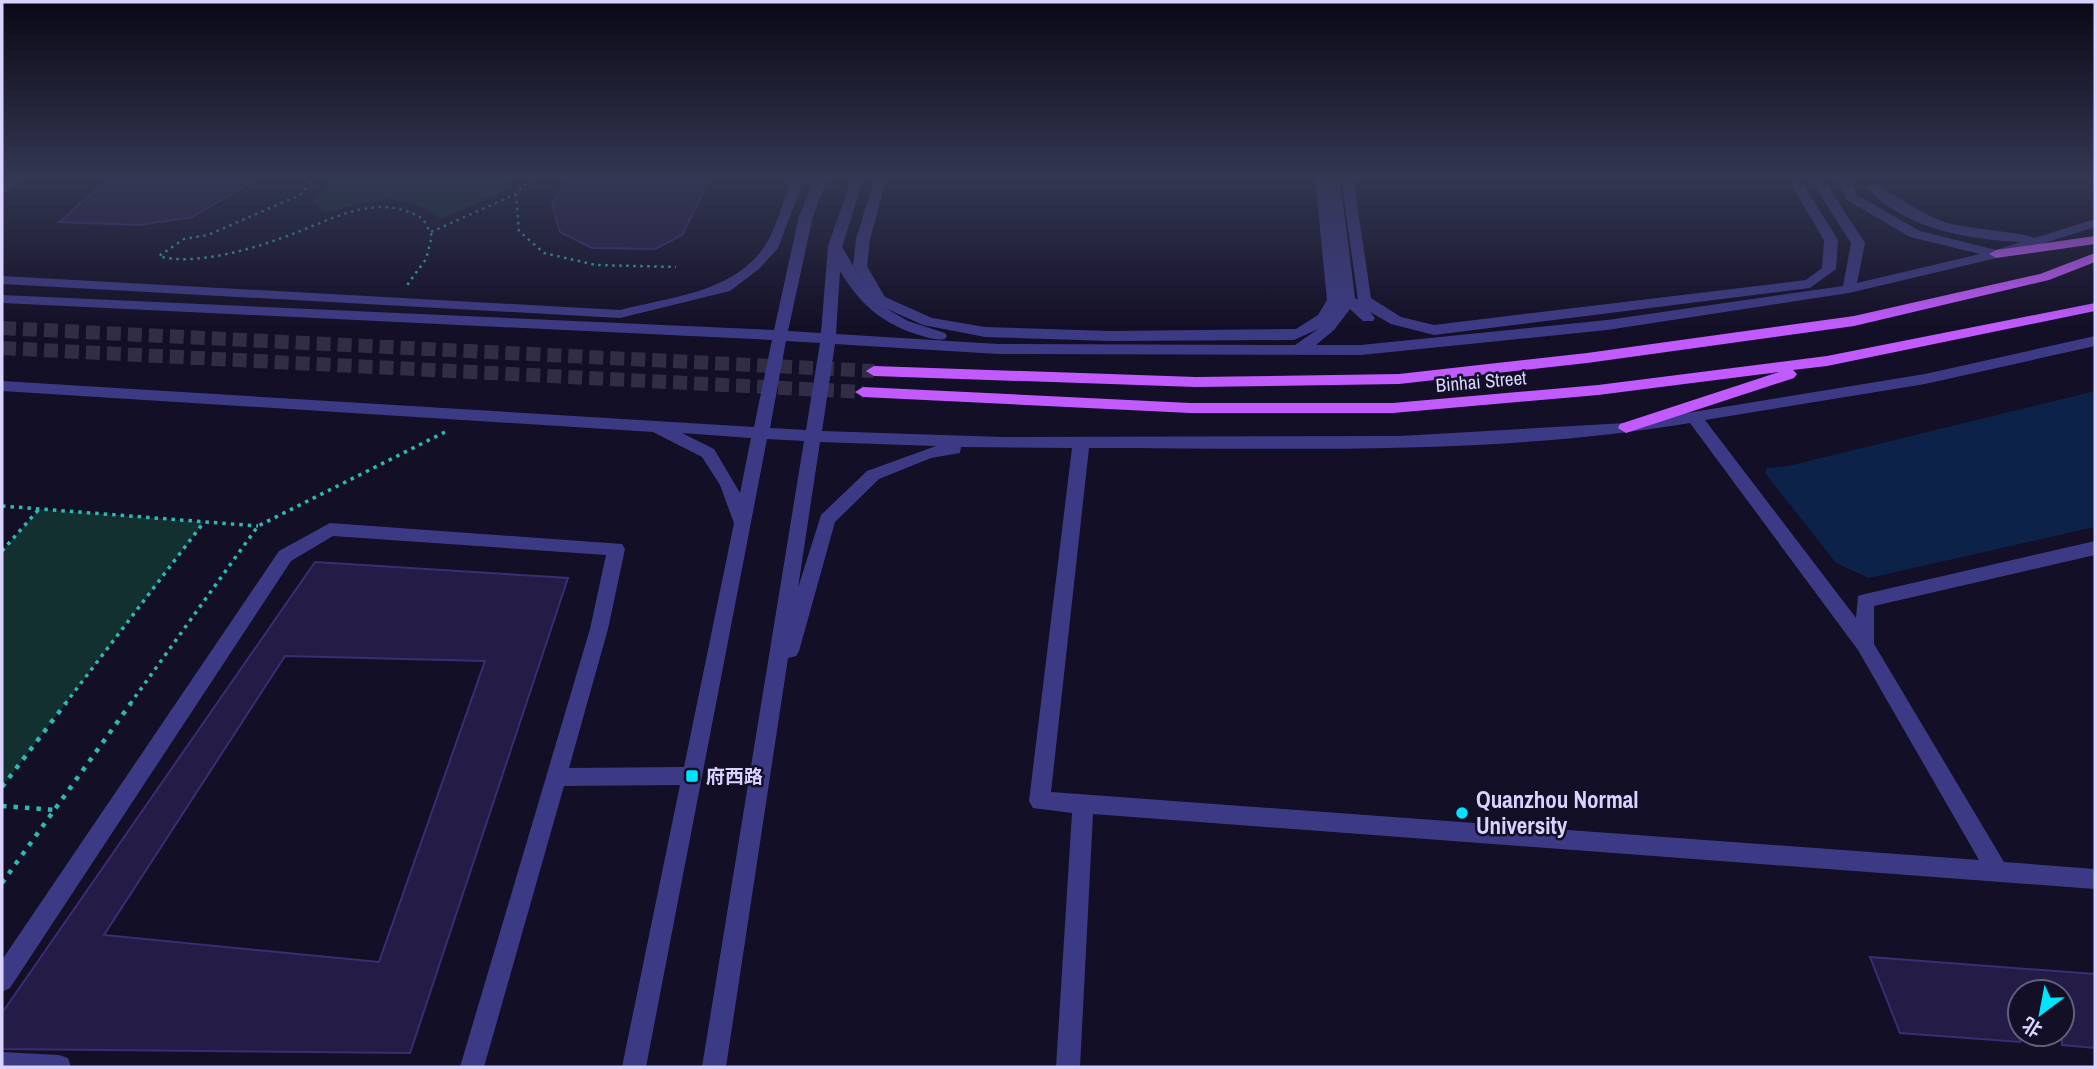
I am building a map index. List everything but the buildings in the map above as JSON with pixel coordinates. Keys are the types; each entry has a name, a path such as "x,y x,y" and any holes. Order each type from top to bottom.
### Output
{"main road":[{"path":"1996,254 2095,240"},
{"name":"Binhai Street","path":"874,371 1196,382 1399,379 1587,358 1854,321 2044,277 2095,257"},
{"name":"Binhai Street","path":"863,392 1190,408 1394,408 1598,390 1827,361 2095,307"},
{"path":"1626,428 1827,361"}],"street":[{"path":"2,280 620,314 725,288 754,266 771,248 780,227"},
{"path":"610,326 732,293 783,252 799,227"},
{"path":"634,1067 804,227"},
{"path":"714,1067 828,338 835,246 841,227"},
{"path":"867,227 859,266 880,300 928,321 985,332 1294,335 1312,328 1328,315 1334,300 1326,227"},
{"path":"1298,349 1322,336 1338,318 1348,299 1339,227"},
{"path":"1354,227 1364,299 1377,313 1404,325 1434,330 1810,284 1829,269 1831,240 1823,227"},
{"path":"1848,227 1858,243 1849,289"},
{"path":"1903,227 1915,234 1996,254"},
{"path":"1951,227 1997,238 2048,238"},
{"path":"2,299 610,326 998,349 1361,350 1607,325 1849,289 1996,254 2083,227"},
{"path":"835,246 852,283 870,306 908,328 998,349"},
{"path":"1348,299 1378,323 1398,332 1441,342"},
{"path":"2,386 812,436 1081,444 1400,442 1626,428 1925,379 2095,341"},
{"path":"1694,417 1865,645 1998,872"},
{"path":"649,424 708,453 728,484 743,523"},
{"path":"768,722 827,519 873,475 928,453 1002,443"},
{"path":"1081,444 1040,802 2095,879"},
{"path":"2,980 285,556 330,529 617,549 599,629 472,1067"},
{"path":"1865,645 1865,601 2095,548"},
{"path":"556,777 692,776"},
{"path":"1068,1067 1083,804"},
{"path":"2,1064 59,1067"}],"path":[{"path":"227,227 208,235 184,239 159,256 177,261 285,238 308,227"},
{"path":"394,302 426,261 432,245 431,233 427,227"},
{"path":"431,233 444,227"},
{"path":"519,227 519,231 544,253 596,265 676,267"},
{"path":"2,883 258,526 460,425"},
{"path":"2,506 258,526"},
{"path":"2,551 39,509"},
{"path":"2,787 204,522"},
{"path":"2,806 55,810"}],"green space":[{"path":"39,509 204,522 2,787 2,551"}],"water":[{"path":"2095,391 2095,527 1869,578 1836,563 1765,473 1767,468 1788,466"}],"tunnel":[{"path":"2,328 874,371"},
{"path":"2,348 863,392"}],"place":[{"name":"府西路","path":"692,776"},
{"name":"Quanzhou Normal University","path":"1462,813"}]}
